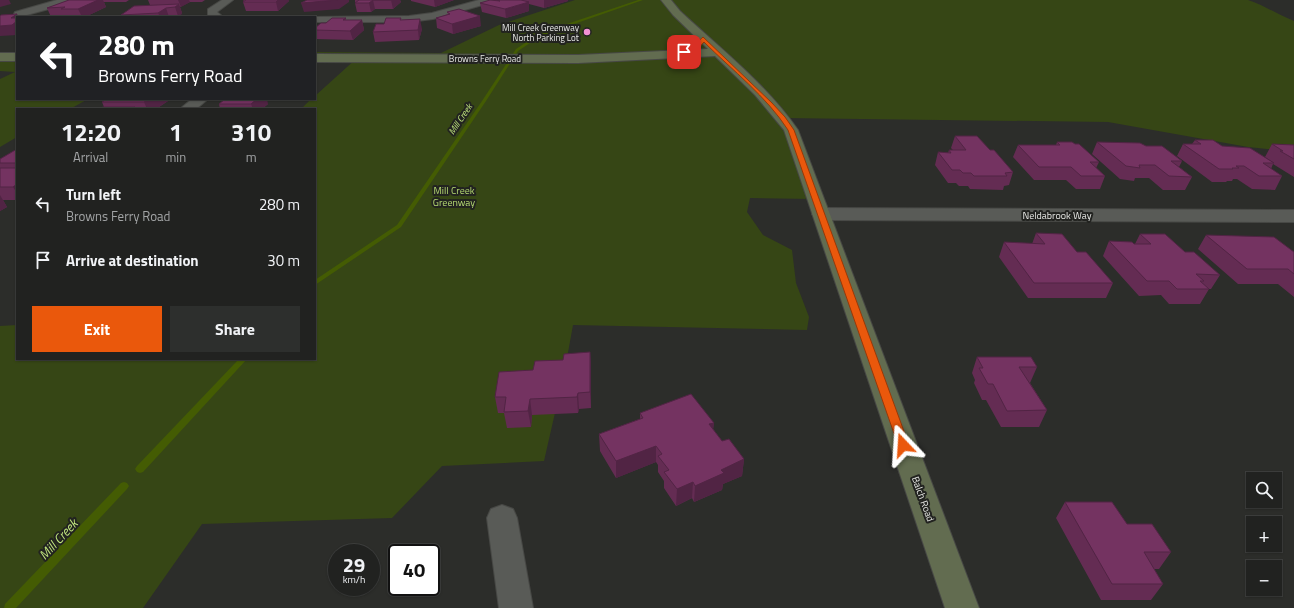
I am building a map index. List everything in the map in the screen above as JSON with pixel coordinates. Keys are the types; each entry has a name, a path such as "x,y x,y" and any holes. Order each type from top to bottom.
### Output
{"street":[{"path":"19,14 65,0"},
{"path":"212,16 212,11 228,0"},
{"path":"316,19 409,19 433,16 490,0"},
{"name":"Balch Road","path":"666,1 779,113 791,130 962,608"},
{"name":"Browns Ferry Road","path":"655,56 695,49 700,45 710,45"},
{"name":"Browns Ferry Road","path":"655,56 710,45"},
{"name":"Browns Ferry Road","path":"316,58 578,59 696,56 720,62 735,70"},
{"path":"0,57 16,57"},
{"path":"188,108 200,100"},
{"name":"Neldabrook Way","path":"821,214 1294,216"},
{"path":"502,518 516,608"}],"green space":[{"name":"Mill Creek Greenway","path":"575,0 1248,0 1294,21 1294,152 1248,147 1108,122 783,118 815,199 750,198 747,212 763,235 792,250 796,283 809,317 807,330 573,325 565,369 544,461 442,466 392,518 202,524 143,608 0,608 0,326 16,325 16,360 316,360 316,108 302,108 310,100 316,100 316,95 357,58 316,55 316,52 441,53 499,25"},
{"path":"0,62 16,62 16,100 86,100 72,108 16,108 16,138 0,147 0,79 15,72 0,71"}],"building":[{"path":"69,0 98,0 78,9 61,9 65,7 47,8"},
{"path":"246,0 278,0 276,2 243,2"},
{"path":"307,0 338,0 301,3"},
{"path":"359,0 373,0 369,3 355,3"},
{"path":"490,0 521,0 529,2 505,9 480,3"},
{"path":"179,4 175,7 166,8 158,13 121,15 134,6"},
{"path":"459,9 480,16 452,24 436,18 450,14 447,12"},
{"path":"17,14 11,18 16,18 16,22 12,25 0,26 1,15"},
{"path":"332,18 346,18 343,20 362,20 350,31 316,30 316,27 321,23 326,23"},
{"path":"386,18 401,18 400,20 420,19 418,30 373,32 376,24 384,24"},
{"path":"105,100 147,100 144,102 102,102"},
{"path":"224,100 256,100 251,104 219,104"},
{"path":"103,107 135,107 134,108 101,108"},
{"path":"955,136 977,136 990,150 994,150 1013,172 1005,173 1007,176 974,176 971,173 963,173 960,170 952,170 938,152 951,153 949,150 966,150"},
{"path":"1195,140 1213,140 1222,146 1250,148 1274,163 1263,163 1282,176 1259,176 1244,166 1236,166 1239,168 1232,168 1233,169 1219,169 1183,144 1201,144"},
{"path":"1057,142 1072,142 1079,144 1099,162 1090,162 1105,176 1081,176 1071,167 1039,167 1018,145 1060,145"},
{"path":"1097,142 1140,143 1146,146 1162,146 1182,161 1171,161 1192,177 1169,176 1155,165 1139,165 1140,168 1126,166"},
{"path":"1272,144 1294,145 1294,159 1280,151 1283,151"},
{"path":"16,150 16,163 0,163 0,159"},
{"path":"0,168 16,168 16,185 13,187 0,187"},
{"path":"1036,233 1062,234 1077,252 1086,252 1113,283 1034,283 1004,242 1045,244"},
{"path":"1140,234 1165,234 1185,252 1194,252 1220,275 1196,274 1204,281 1200,281 1209,289 1177,289 1169,281 1147,281 1109,241 1132,242 1134,244 1151,244"},
{"path":"1206,235 1274,237 1294,252 1294,274 1288,269 1247,269"},
{"path":"590,352 590,392 578,393 577,397 530,399 528,411 504,412 506,397 495,397 499,372 533,370 535,361 563,360 564,354"},
{"path":"977,357 1031,357 1037,367 1019,367 1047,410 1007,411 993,384 988,384 979,368 983,368"},
{"path":"691,394 714,423 709,424 722,441 729,439 744,459 721,470 724,473 695,486 693,482 677,489 664,472 669,470 658,456 662,454 656,446 616,461 599,434 643,418 640,413"},
{"path":"1065,502 1112,502 1127,524 1152,524 1171,552 1144,552 1163,584 1112,584"}],"waterway":[{"name":"Mill Creek","path":"316,282 399,226 517,50 535,38 553,30 641,0"},
{"name":"Mill Creek","path":"140,469 242,360"},
{"name":"Mill Creek","path":"9,608 124,486"}],"place":[{"name":"Mill Creek Greenway North Parking Lot","path":"587,32"}],"route":[{"path":"684,52 695,49 700,45 703,39 756,89 783,118 791,130 903,445"}]}
